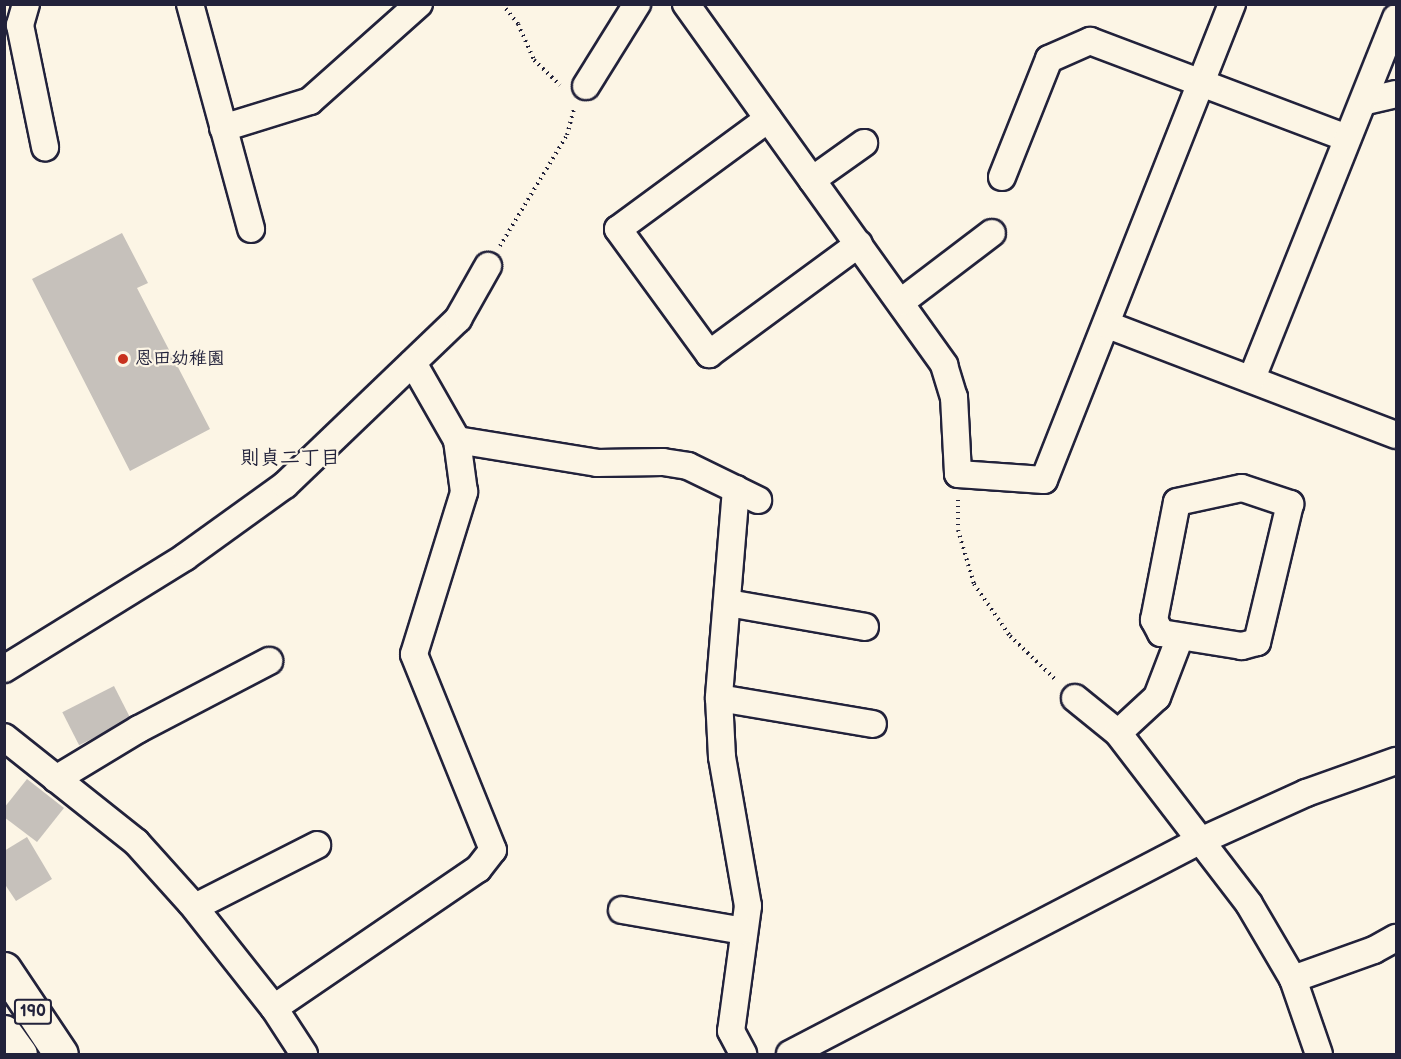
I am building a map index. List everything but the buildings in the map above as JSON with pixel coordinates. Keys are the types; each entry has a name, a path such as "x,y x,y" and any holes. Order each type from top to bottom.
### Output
{"highway":[{"name":"190","path":"4,969 61,1054"},
{"name":"190","path":"4,1032 20,1054"}],"street":[{"path":"26,4 20,26 45,147"},
{"path":"190,4 251,229"},
{"path":"223,129 310,101 419,4"},
{"path":"575,92 637,4"},
{"path":"686,4 944,365 954,397 958,474 1044,480 1108,325 1232,4"},
{"path":"1252,378 1347,138 1366,101 1396,18"},
{"path":"1002,177 1049,59 1090,41 1347,138"},
{"path":"1366,101 1396,94"},
{"path":"768,119 618,229 709,354 859,244"},
{"path":"812,180 864,143"},
{"path":"901,302 992,233"},
{"path":"4,669 185,558 285,485 459,319 489,266"},
{"path":"1108,325 1252,378 1396,435"},
{"path":"274,1008 478,869 493,850 414,654 464,492 457,440 413,363"},
{"path":"457,440 597,463 663,462 688,466 747,495 728,603 719,698 722,757 748,906 731,1031 742,1054"},
{"path":"1242,488 1290,504 1257,642 1242,646 1180,637 1161,633 1154,620 1177,502 1242,488"},
{"path":"728,603 865,627"},
{"path":"1118,733 1156,697 1180,637"},
{"path":"56,779 139,729 269,661"},
{"path":"719,698 873,724"},
{"path":"1075,698 1118,733 1198,842 1249,904 1293,979 1319,1054"},
{"path":"4,737 136,842 195,907 274,1008 304,1054"},
{"path":"790,1054 1198,842 1306,792 1396,761"},
{"path":"195,907 317,845"},
{"path":"622,910 743,931"},
{"path":"1293,979 1374,950 1396,938"}],"path":[{"path":"489,266 567,135 573,119 575,92 534,60 518,24 502,4"},
{"path":"958,474 958,530 974,584 1010,636 1075,698"}],"place":[{"name":"恩田幼稚園","path":"123,359"}],"district":[{"name":"則貞二丁目","path":"290,458"}]}
